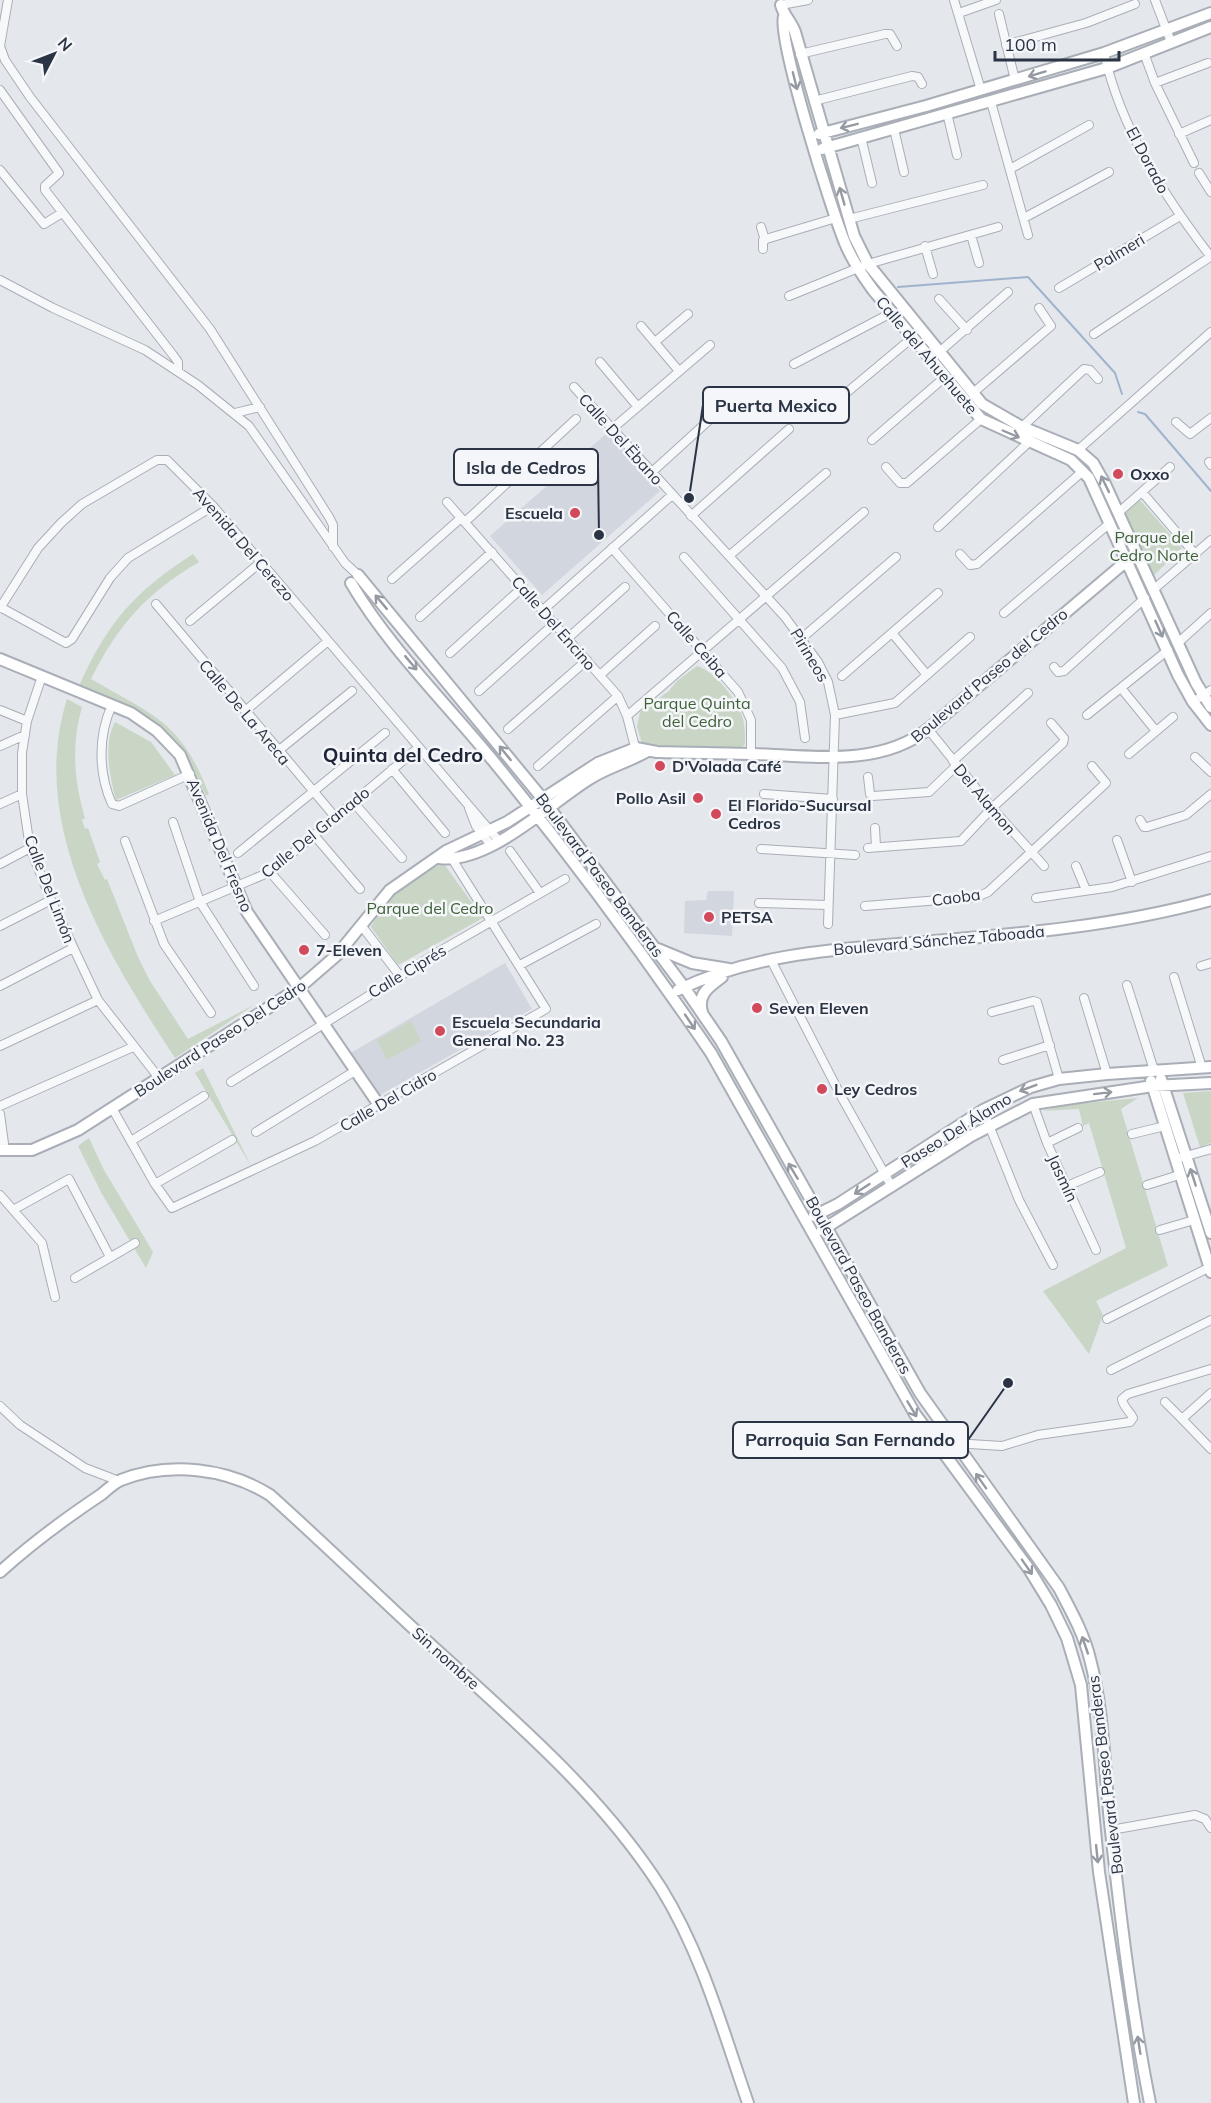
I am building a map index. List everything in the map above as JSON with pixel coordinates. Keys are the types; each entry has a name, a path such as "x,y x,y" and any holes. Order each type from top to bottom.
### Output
{"street":[{"path":"8,0 0,46 5,60 30,97 196,310 260,407 333,525 333,547"},
{"path":"782,11 808,0"},
{"path":"954,0 981,90"},
{"path":"959,13 996,0"},
{"path":"1155,0 1171,42"},
{"path":"1006,45 1086,23 1135,4"},
{"name":"Calle del Ahuehuete","path":"782,11 791,23 857,245 868,264 973,393 994,412 1022,427 1078,450 1098,470 1118,513 1131,557"},
{"name":"Calle del Ahuehuete","path":"782,11 781,24 785,43 816,151 836,218 857,268 912,338 981,419 1071,460 1083,471 1096,489 1110,524 1131,557 1149,594 1179,642 1202,696 1211,725"},
{"path":"812,137 1104,53 1211,13"},
{"path":"999,15 1015,80"},
{"path":"816,151 1107,68 1211,27"},
{"path":"800,54 885,34 890,34 897,46"},
{"name":"El Dorado","path":"1104,53 1107,68 1144,157 1180,216 1211,257"},
{"path":"1144,53 1155,83 1194,163"},
{"path":"1155,83 1208,63"},
{"path":"814,101 912,76 918,77 922,84"},
{"path":"0,90 59,173 44,188 173,355 178,362 178,372"},
{"path":"991,102 1028,235"},
{"path":"926,106 928,118"},
{"path":"948,113 957,155"},
{"path":"1179,135 1211,120"},
{"path":"1010,169 1089,125"},
{"path":"894,129 904,172"},
{"path":"861,137 872,183"},
{"path":"0,170 44,224 62,213"},
{"path":"1024,218 1109,172"},
{"path":"1199,173 1211,192"},
{"path":"849,219 983,184"},
{"name":"Palmeri","path":"1059,288 1180,216"},
{"path":"763,249 761,242 765,240 836,218"},
{"path":"762,227 765,240"},
{"path":"789,296 868,264 998,227"},
{"path":"971,235 979,263"},
{"path":"925,246 933,274"},
{"path":"1094,334 1211,257"},
{"name":"Boulevard Paseo Banderas","path":"0,280 69,316 145,350 235,413 249,426 345,563 386,633 533,811 670,994 711,1053 915,1414 1029,1569 1051,1605 1067,1638 1081,1685 1099,1872 1114,1985 1134,2103"},
{"path":"930,358 967,330 1008,291"},
{"path":"939,299 967,330"},
{"path":"973,393 1051,326 1038,308"},
{"path":"794,364 893,312"},
{"path":"655,342 688,314"},
{"path":"641,326 679,371"},
{"path":"1078,450 1211,332"},
{"path":"827,409 912,338"},
{"path":"612,429 710,345"},
{"path":"600,362 638,407"},
{"path":"1022,427 1084,369 1090,370 1098,379"},
{"path":"872,441 945,377"},
{"name":"Calle Del Ëbano","path":"574,387 767,597"},
{"path":"652,472 739,393"},
{"path":"235,413 260,407"},
{"path":"1176,422 1190,434 1211,418"},
{"path":"392,579 463,520 576,419"},
{"path":"886,467 900,483 907,483 981,419"},
{"path":"691,516 789,429"},
{"path":"938,527 1030,441"},
{"name":"Avenida Del Cerezo","path":"0,608 38,548 82,504 157,460 170,461 213,506 261,562 468,806 495,843"},
{"path":"1118,513 1170,467"},
{"path":"960,554 970,565 977,564 1083,471"},
{"path":"729,555 826,473"},
{"path":"1142,492 1196,555"},
{"path":"543,610 672,495"},
{"name":"Calle Del Encino","path":"447,502 618,696 640,752"},
{"path":"0,608 66,643 72,639 110,578 128,558 213,506"},
{"path":"627,716 864,512"},
{"path":"1004,613 1110,524"},
{"path":"1054,667 1058,672 1064,670 1211,540"},
{"name":"Calle Ceiba","path":"612,548 703,651 747,706 751,720 751,754"},
{"path":"420,617 492,552"},
{"path":"684,557 782,668 800,702 805,738"},
{"path":"802,638 896,557"},
{"name":"Boulevard Paseo del Cedro","path":"446,856 495,843 546,802 640,752 835,757 874,753 914,740 1131,557"},
{"path":"190,621 261,562"},
{"name":"Boulevard Paseo Banderas","path":"354,579 546,802 684,987 721,1041 920,1393 1059,1588 1078,1623 1090,1658 1098,1698 1111,1830 1130,1983 1150,2103"},
{"path":"450,652 523,587"},
{"path":"568,638 625,587"},
{"path":"842,676 938,592"},
{"name":"Calle del Ahuehuete","path":"1149,594 1168,650 1211,707"},
{"name":"Pirineos","path":"767,597 802,638 828,682 835,715 828,924"},
{"name":"Calle De La Areca","path":"156,604 336,818"},
{"path":"1179,642 1211,613"},
{"path":"479,691 555,623"},
{"path":"600,675 654,626"},
{"path":"892,633 927,675"},
{"path":"835,715 895,703 970,637"},
{"path":"245,711 328,641"},
{"path":"1087,715 1168,650"},
{"name":"Avenida Del Fresno","path":"0,659 112,705 144,721 180,755 247,912 379,1105"},
{"path":"508,729 587,660"},
{"name":"Calle Del Limón","path":"42,676 27,721 25,735 22,794 30,848 51,900 98,1000 159,1078"},
{"path":"1121,688 1156,731"},
{"path":"278,751 352,691"},
{"path":"868,777 870,794 873,796 924,793 933,789 955,763 1028,693"},
{"path":"538,766 618,696"},
{"path":"112,705 102,735 104,769 112,804 119,806 190,774"},
{"path":"0,710 27,721"},
{"path":"1129,754 1173,717"},
{"path":"875,828 872,847 959,842 992,808 1063,743 1064,738 1052,723"},
{"name":"Del Alamon","path":"928,729 992,808 1044,866"},
{"path":"237,853 385,733"},
{"path":"0,746 25,735"},
{"name":"Calle Del Granado","path":"154,921 270,872 417,748"},
{"path":"1195,756 1211,772"},
{"name":"Caoba","path":"865,906 982,895 1032,853 1106,783 1092,766"},
{"path":"392,769 445,834"},
{"path":"0,804 22,794"},
{"path":"764,794 833,799"},
{"path":"1140,820 1144,827 1147,827 1179,818 1211,794"},
{"path":"354,803 402,858"},
{"name":"Boulevard Paseo del Cedro","path":"446,856 487,832 533,811"},
{"path":"173,822 200,902 254,986"},
{"path":"314,835 360,889"},
{"path":"1118,840 1132,882"},
{"path":"125,841 154,921 175,963 211,1013"},
{"path":"0,864 30,848"},
{"path":"760,849 855,855"},
{"path":"510,851 540,893"},
{"name":"Calle Del Cidro","path":"112,1108 155,1184 172,1208 315,1141 546,1009 492,921 446,856"},
{"name":"Boulevard Paseo Del Cedro","path":"2,1151 32,1150 78,1130 298,988 324,969 395,885 446,856"},
{"path":"1036,898 1132,882 1211,856"},
{"path":"1076,866 1086,890"},
{"path":"270,872 325,935"},
{"name":"Calle Ciprés","path":"231,1082 323,1022 565,879"},
{"path":"0,926 51,900"},
{"name":"Boulevard Sánchez Taboada","path":"670,994 732,970 771,960 855,947 1086,926 1211,900"},
{"path":"759,903 827,905"},
{"path":"520,965 596,924"},
{"path":"361,925 400,976"},
{"path":"654,947 692,963 732,970"},
{"path":"0,986 73,948"},
{"path":"771,960 841,1096 892,1187"},
{"path":"1201,966 1211,963"},
{"path":"704,1016 700,1004 702,994 732,970"},
{"path":"1174,977 1206,1068"},
{"path":"1107,1319 1210,1270 1179,1175 1180,1158 1127,985"},
{"path":"1084,998 1107,1074"},
{"path":"0,1046 98,1000"},
{"path":"992,1012 1033,1001 1038,1002 1059,1079"},
{"path":"1003,1060 1050,1045"},
{"path":"0,1107 133,1047"},
{"name":"Paseo Del Álamo","path":"806,1220 820,1214 983,1110 1031,1086 1059,1079 1107,1074 1206,1068"},
{"path":"256,1132 355,1071"},
{"name":"Paseo Del Álamo","path":"814,1234 971,1136 1033,1104 1158,1086 1211,1083"},
{"path":"1158,1086 1165,1125 1211,1232 1199,1234"},
{"path":"131,1141 204,1096"},
{"name":"Jasmín","path":"1033,1104 1047,1143 1096,1250"},
{"path":"983,1110 1019,1200 1053,1265"},
{"path":"0,1114 2,1151"},
{"path":"963,1123 971,1136"},
{"path":"1132,1134 1165,1125"},
{"path":"1047,1143 1078,1128"},
{"path":"155,1184 232,1140"},
{"path":"1180,1158 1211,1149"},
{"path":"1067,1186 1100,1172"},
{"path":"1147,1185 1179,1175"},
{"path":"13,1210 69,1179 110,1257"},
{"path":"0,1195 42,1243 55,1297"},
{"path":"1160,1230 1194,1220"},
{"path":"75,1278 135,1243"},
{"path":"1111,1370 1211,1320"},
{"path":"954,1443 1002,1446 1038,1435 1130,1422 1131,1414 1122,1399 1128,1394 1211,1369"},
{"path":"1182,1419 1211,1393"},
{"path":"1165,1402 1211,1449"},
{"path":"0,1406 20,1425 86,1468 119,1481"},
{"name":"Sin nombre","path":"0,1572 77,1509 119,1481 146,1473 195,1470 226,1474 250,1482 270,1496 537,1742 606,1815 639,1855 684,1930 709,1991 748,2103"},
{"path":"1111,1830 1195,1815 1205,1819 1211,1828"},
{"path":"1114,1985 1130,1983"}],"shaded area":[{"name":"Escuela","path":"608,432 660,491 542,595 490,536"},
{"name":"PETSA","path":"708,891 734,891 732,936 684,933 685,901 706,900"},
{"name":"Escuela Secundaria General No. 23","path":"505,963 532,1009 380,1095 349,1054"}],"green space":[{"name":"Parque del Cedro Norte","path":"1139,499 1182,548 1149,580 1119,516"},
{"path":"193,554 199,562 164,585 136,611 112,641 91,679 148,712 176,735 198,769 209,794 206,796 195,772 170,737 141,714 79,686 100,644 125,610 155,581"},
{"name":"Parque Quinta del Cedro","path":"697,666 718,680 736,704 743,719 745,744 740,749 643,746 637,727 640,712 669,691 677,681"},
{"path":"67,699 82,707 76,735 75,763 78,790 85,818 82,820 85,829 88,828 100,862 97,864 105,880 107,879 150,981 188,1039 254,1005 175,1058 124,977 101,933 81,888 66,842 58,794 57,747"},
{"path":"115,722 151,742 175,775 116,800 108,750 111,730"},
{"name":"Parque del Cedro","path":"444,864 483,918 398,965 371,927 377,916 402,888 421,874"},
{"path":"411,1021 421,1041 387,1060 377,1040"},
{"path":"203,1068 251,1166 195,1073"},
{"path":"1211,1091 1211,1143 1200,1147 1183,1093"},
{"path":"1138,1098 1121,1109 1168,1266 1096,1301 1103,1315 1089,1354 1043,1291 1126,1248 1089,1123 1083,1126 1079,1109 1043,1111 1064,1105"},
{"path":"89,1138 104,1170 153,1252 146,1268 102,1194 78,1146"}],"waterway":[{"path":"898,287 1028,277 1115,373 1122,394"},
{"path":"1138,412 1145,414 1211,491"}],"place":[{"name":"Oxxo","path":"1118,474"},
{"name":"Puerta Mexico","path":"689,498"},
{"name":"Escuela","path":"575,513"},
{"name":"Isla de Cedros","path":"599,535"},
{"name":"D'Volada Café","path":"660,766"},
{"name":"Pollo Asil","path":"698,798"},
{"name":"El Florido-Sucursal Cedros","path":"716,814"},
{"name":"PETSA","path":"709,917"},
{"name":"7-Eleven","path":"304,950"},
{"name":"Seven Eleven","path":"757,1008"},
{"name":"Escuela Secundaria General No. 23","path":"440,1031"},
{"name":"Ley Cedros","path":"822,1089"},
{"name":"Parroquia San Fernando","path":"1008,1383"}],"district":[{"name":"Quinta del Cedro","path":"403,754"}]}
